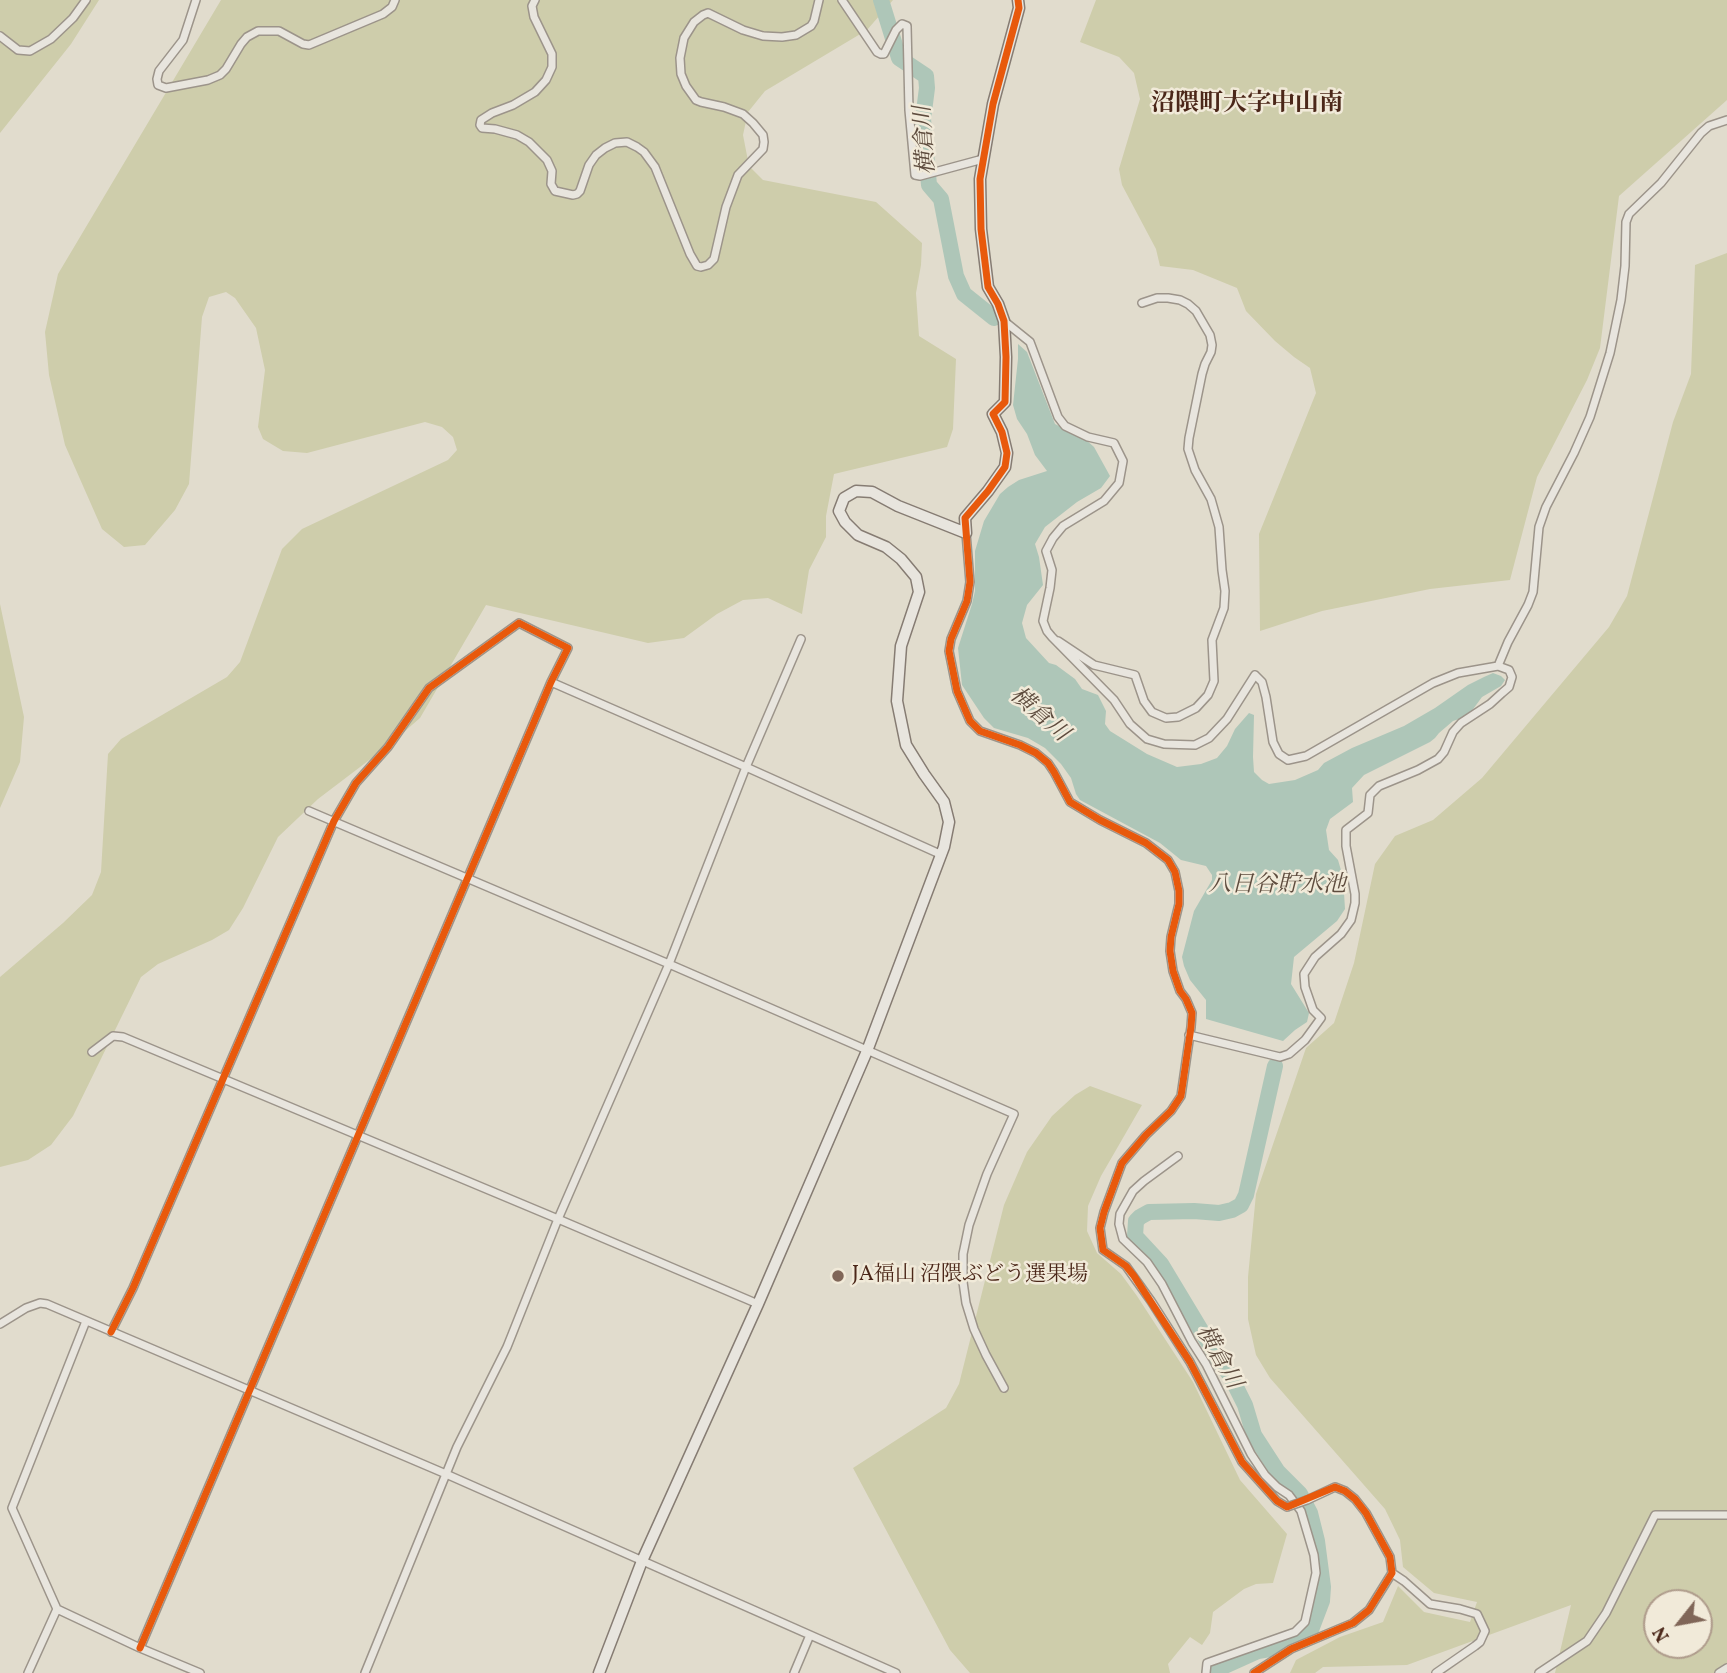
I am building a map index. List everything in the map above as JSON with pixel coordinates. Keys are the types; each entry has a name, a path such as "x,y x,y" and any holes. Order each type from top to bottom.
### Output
{"street":[{"path":"0,36 18,50 30,51 51,39 73,18 86,0"},
{"path":"196,0 183,40 159,71 158,85 166,88 220,75 240,44 258,31 279,31 303,44 309,44 383,14 395,0"},
{"path":"535,0 532,6 534,17 552,54 552,67 535,92 492,113 481,120 480,125 482,128 517,135 529,142 547,160 552,171 551,184 555,191 573,195 580,191 589,165 605,148 615,143 627,142 637,146 656,167 690,254 696,266 702,267 714,259 726,207 738,175 763,149 764,142 753,123 743,114 696,100 681,74 680,58 684,38 694,22 708,13 762,36 796,35 811,26 819,0"},
{"path":"842,0 881,54 884,54 896,30 902,24 907,26 909,110 915,175 920,176 983,159"},
{"path":"1018,0 1019,8 993,104 980,179 985,270 988,287 1004,321 1006,357 1005,402 993,414 1002,432 1007,453 1005,467 965,518 970,582 967,601 951,639 949,651 957,691 970,721 981,731 1036,753 1048,763 1070,802 1146,844 1168,860 1175,872 1179,904 1170,951 1180,991 1192,1013 1181,1096 1171,1111 1122,1163 1100,1228 1103,1250 1126,1266 1151,1301 1190,1362 1242,1462 1277,1501 1287,1507 1335,1488 1345,1491 1366,1513 1390,1557 1392,1573 1368,1610 1353,1623 1291,1649 1254,1673"},
{"path":"1497,666 1533,592 1539,527 1590,417 1610,353 1621,300 1626,222 1629,214 1661,183 1700,133 1709,126 1727,120"},
{"path":"1052,637 1094,665 1135,675 1144,701 1152,712 1166,718 1178,717 1196,708 1208,695 1214,681 1212,640 1224,608 1226,591 1219,527 1211,499 1195,470 1188,449 1202,374 1212,345 1210,335 1196,311 1188,304 1168,298 1142,303"},
{"path":"1004,321 1030,342 1058,417 1065,426 1088,437 1114,443 1123,461 1119,483 1104,501 1063,526 1046,551 1052,570 1051,588 1043,621 1052,637 1114,700 1130,724 1147,738 1164,744 1195,745 1209,738 1227,719 1255,675 1262,682 1266,696 1273,742 1279,754 1289,760 1306,756 1433,683 1458,673 1497,666 1509,670 1512,677 1509,687 1490,704 1461,723 1438,759 1379,786 1370,795 1368,813 1346,830 1355,903 1351,920 1341,934 1315,957 1304,974 1305,987 1313,1010 1321,1018 1305,1040 1289,1054 1280,1057 1189,1035"},
{"path":"599,1673 642,1561 758,1304 867,1051 942,855 949,822 944,802 906,745 897,701 901,646 919,592 916,577 901,559 886,547 858,536 839,511 845,498 856,491 872,492 898,506 966,533"},
{"path":"111,1332 133,1288 334,821 356,783 388,747 429,688 519,623 568,648 551,682 140,1648"},
{"path":"365,1673 457,1447 507,1347 558,1219 669,964 746,767 801,639"},
{"path":"551,682 942,855"},
{"path":"309,811 1014,1114 987,1174 969,1225 963,1254 966,1303 985,1355 1004,1388"},
{"path":"92,1052 113,1036 123,1037 758,1304"},
{"path":"1178,1156 1133,1191 1120,1213 1119,1224 1123,1239 1147,1262 1162,1284 1251,1454 1265,1475 1289,1495 1301,1511 1317,1573 1305,1622 1295,1632 1207,1663 1206,1673"},
{"path":"0,1324 26,1308 40,1303 47,1304 446,1474 896,1673"},
{"path":"86,1321 12,1508 57,1609 200,1673"},
{"path":"1539,1673 1587,1642 1606,1613 1655,1514 1727,1515"},
{"path":"1392,1573 1430,1604 1477,1614 1485,1631 1480,1642 1436,1673"},
{"path":"28,1673 57,1609"},
{"path":"794,1673 810,1635"},
{"path":"1719,1673 1727,1668"}],"shaded area":[{"path":"0,0 99,0 71,44 0,133"},
{"path":"221,0 893,0 867,30 765,91 748,112 743,135 749,166 763,180 876,202 922,243 916,293 919,336 956,359 953,429 947,447 834,474 826,516 826,537 809,570 802,614 768,598 743,600 717,614 684,638 648,643 486,605 420,718 318,799 278,837 243,908 229,930 158,964 141,977 73,1116 51,1145 28,1160 0,1167 0,977 92,895 101,872 108,754 121,739 227,677 240,662 282,549 302,529 448,460 457,450 453,437 442,427 425,422 307,453 283,451 263,439 258,427 265,370 256,328 235,298 226,292 209,297 202,317 189,484 175,510 145,545 124,547 102,529 65,445 49,375 45,332 58,274"},
{"path":"1096,0 1727,0 1727,100 1619,196 1600,348 1587,380 1537,477 1510,580 1430,589 1322,611 1260,631 1259,534 1316,393 1310,368 1275,341 1246,311 1237,288 1193,270 1160,266 1156,249 1122,185 1119,169 1140,99 1134,73 1119,57 1080,42"},
{"path":"1727,253 1727,1673 1555,1673 1571,1605 1407,1665 1323,1667 1315,1673 1290,1673 1296,1660 1340,1637 1383,1622 1398,1586 1424,1612 1470,1622 1477,1602 1434,1593 1403,1567 1400,1540 1385,1509 1270,1378 1256,1355 1248,1319 1248,1277 1256,1194 1306,1048 1334,1023 1354,963 1375,864 1395,836 1433,820 1482,778 1609,627 1627,596 1673,422 1691,374 1695,265"},
{"path":"0,604 24,717 20,762 0,808"},
{"path":"1090,1086 1142,1105 1101,1176 1088,1206 1087,1231 1097,1253 1121,1274 1193,1382 1240,1480 1287,1534 1273,1583 1256,1584 1244,1589 1213,1612 1210,1633 1202,1645 1190,1637 1168,1664 1170,1673 970,1673 950,1650 853,1468 946,1408 959,1384 1004,1205 1027,1152 1052,1116 1075,1095"}],"water":[{"name":"八日谷貯水池","path":"1018,344 1027,352 1055,424 1085,439 1094,447 1110,476 1101,488 1077,502 1045,527 1035,544 1043,585 1027,605 1022,623 1026,638 1049,663 1075,679 1082,689 1098,695 1106,711 1105,724 1110,731 1147,754 1177,767 1201,764 1217,758 1227,746 1235,729 1249,713 1254,715 1254,772 1269,784 1295,780 1318,770 1324,763 1404,726 1468,685 1493,673 1505,680 1501,686 1482,697 1468,716 1453,721 1430,742 1364,775 1352,788 1353,802 1330,819 1326,830 1329,850 1338,860 1343,877 1345,909 1337,921 1294,957 1291,984 1309,1013 1307,1022 1283,1041 1206,1019 1206,1000 1190,980 1182,957 1194,911 1212,880 1206,866 1181,860 1160,843 1080,800 1071,778 1045,748 1028,738 994,728 962,685 958,648 975,591 975,551 984,521 1000,494 1008,487 1019,480 1047,471 1035,455 1013,405"}],"waterway":[{"name":"横倉川","path":"881,0 899,58 926,76 923,119 929,185 941,199 956,276 964,294 994,318"},
{"name":"横倉川","path":"1209,1673 1258,1651 1300,1640 1311,1630 1322,1601 1323,1587 1317,1541 1310,1513 1300,1494 1278,1472 1254,1435 1245,1405 1230,1375 1161,1264 1135,1236 1136,1221 1149,1212 1219,1213 1241,1205 1246,1195 1275,1066"}],"cycle path":[{"path":"1018,0 1019,8 993,104 980,179 981,229 988,287 1004,321 1006,357 1005,402 993,414 1002,432 1007,453 1005,467 965,518 970,582 967,601 951,639 949,651 957,691 970,721 980,731 1036,753 1048,763 1070,802 1146,843 1168,860 1175,872 1179,904 1170,951 1180,991 1192,1013 1181,1096 1171,1111 1122,1163 1100,1228 1103,1250 1126,1266 1134,1276 1190,1362 1242,1462 1277,1501 1287,1507 1335,1487 1345,1491 1366,1513 1390,1557 1392,1573 1369,1610 1353,1623 1291,1649 1254,1673"},
{"path":"111,1332 133,1288 334,821 356,783 388,747 429,688 519,623 568,648 551,682 140,1648"}],"place":[{"name":"JA福山 沼隈ぶどう選果場","path":"838,1276"}],"district":[{"name":"沼隈町大字中山南","path":"1247,106"}]}
